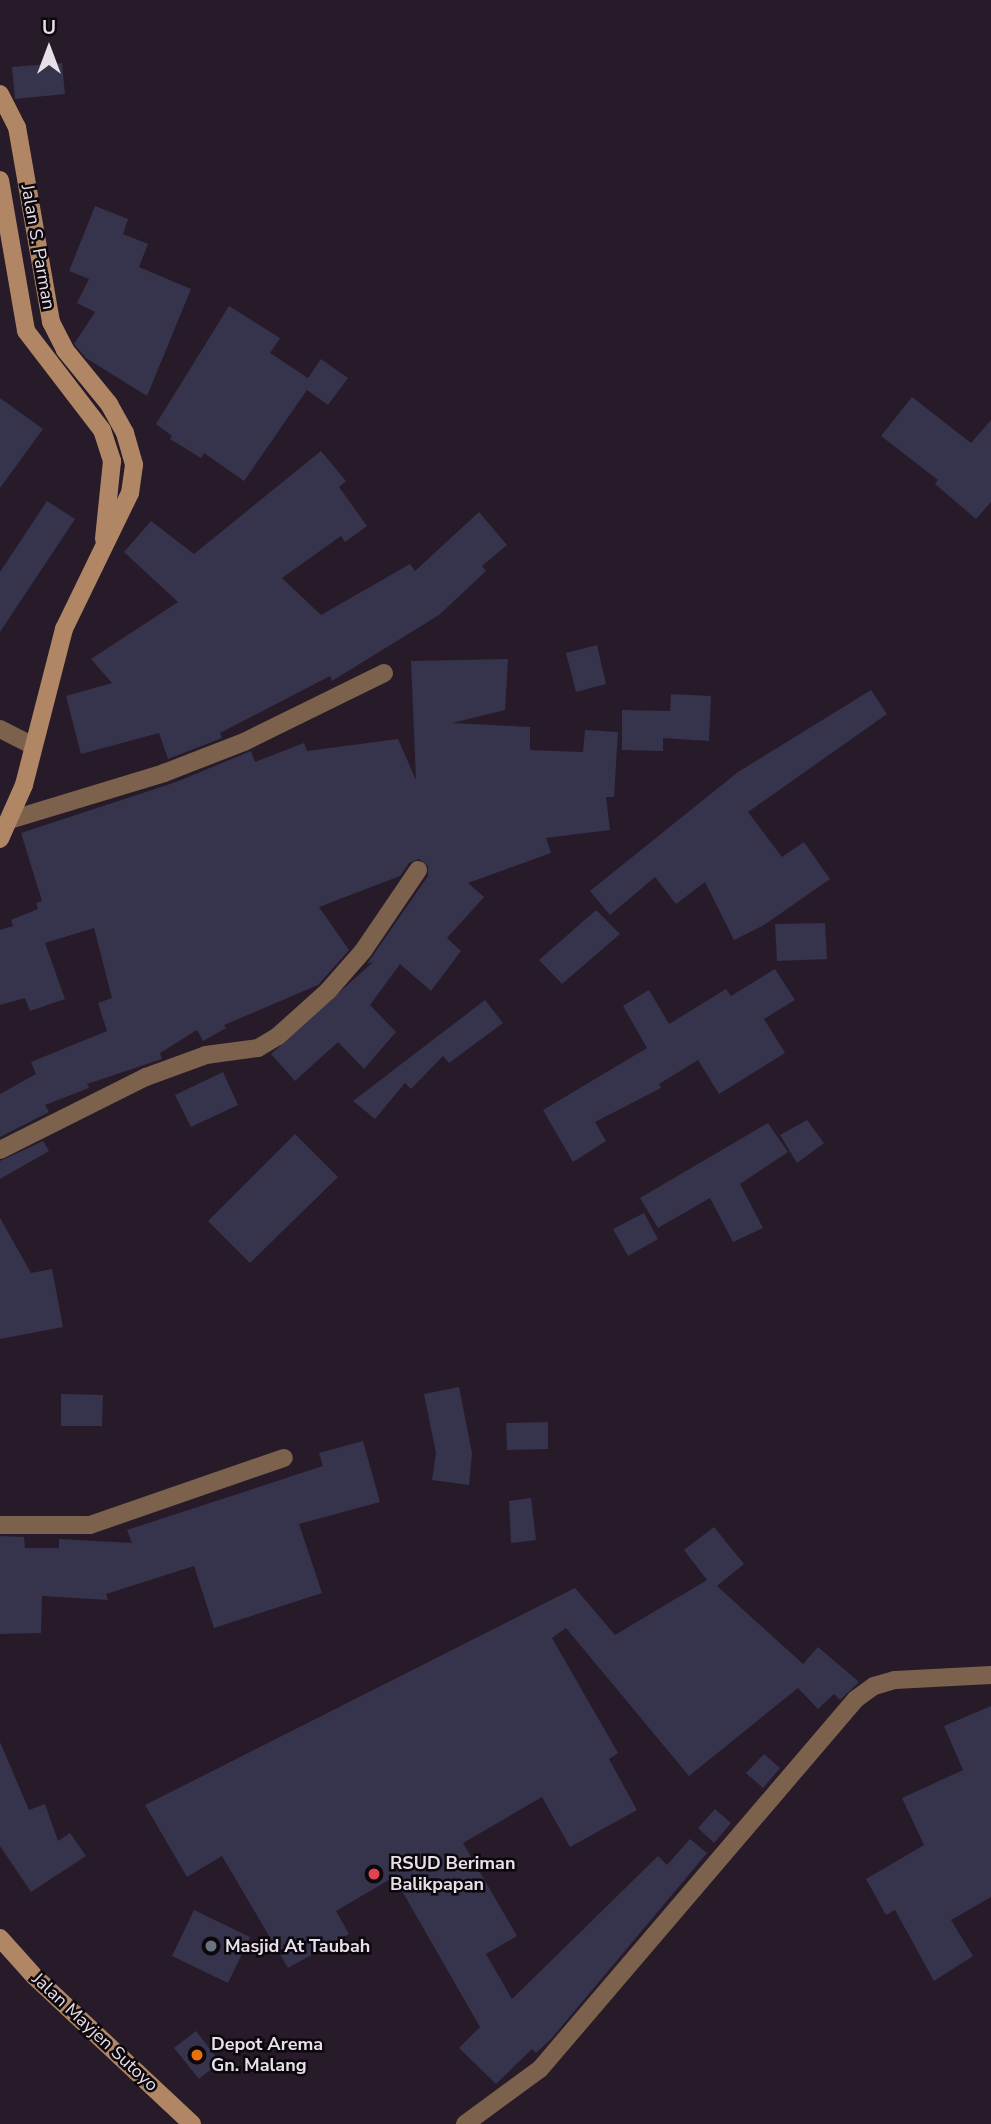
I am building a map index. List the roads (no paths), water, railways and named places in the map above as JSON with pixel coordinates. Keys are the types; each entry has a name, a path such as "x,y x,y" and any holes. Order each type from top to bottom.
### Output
{"main road":[{"name":"Jalan S. Parman","path":"0,94 16,127 51,322 65,350 109,404 125,433 134,465 130,493 64,629 13,818 0,839"},
{"name":"Jalan S. Parman","path":"0,180 26,331 102,430 112,461 104,542"},
{"name":"Jalan Mayjen Sutoyo","path":"0,1938 35,1977 192,2124"}],"street":[{"path":"13,818 164,773 244,742 384,673"},
{"path":"0,729 32,745"},
{"path":"0,1150 146,1077 206,1055 258,1048 278,1036 328,991 363,951 418,870"},
{"path":"0,1525 90,1525 284,1458"},
{"path":"465,2124 540,2069 856,1699 874,1686 895,1680 991,1675"}],"place":[{"name":"RSUD Beriman Balikpapan","path":"374,1874"},
{"name":"Masjid At Taubah","path":"211,1946"},
{"name":"Depot Arema Gn. Malang","path":"197,2055"}]}
